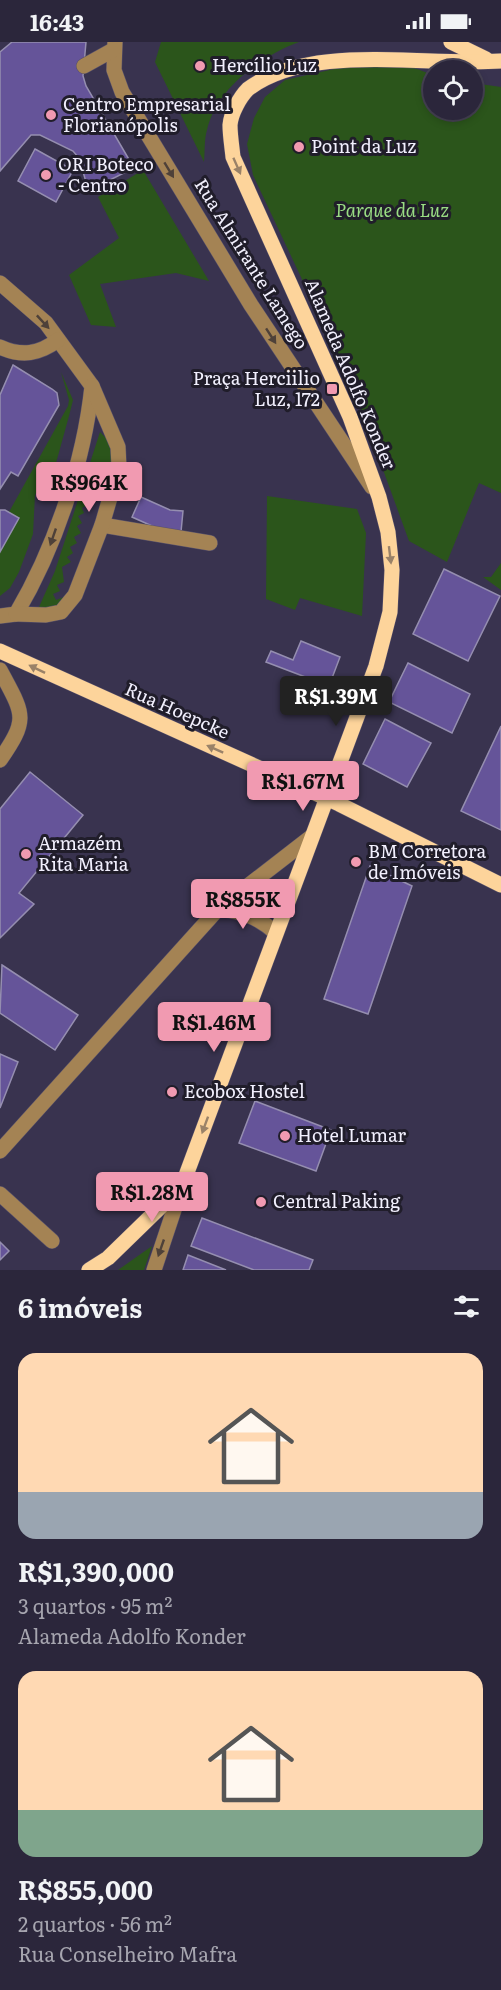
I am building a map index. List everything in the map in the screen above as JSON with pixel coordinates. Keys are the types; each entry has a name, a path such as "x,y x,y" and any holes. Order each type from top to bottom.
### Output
{"main road":[{"path":"451,42 496,61"},
{"path":"410,44 429,57"},
{"name":"Alameda Adolfo Konder","path":"182,1186 376,666 390,612 392,570 388,532 380,497 350,417 233,157 230,123 241,95 260,76 288,63 362,50 496,61"},
{"name":"Rua Hoepcke","path":"0,651 326,798 501,885"},
{"path":"89,1270 108,1258 182,1186"}],"street":[{"path":"84,66 114,46"},
{"name":"Rua Almirante Lamego","path":"114,46 114,70 128,102 251,305 380,497"},
{"path":"0,283 45,323 92,386 118,447 119,467 102,525 75,595 61,612 46,615 0,616"},
{"path":"0,347 14,354 28,354 45,350 58,340"},
{"path":"16,614 40,573 63,507 88,425 92,386"},
{"path":"102,525 210,543"},
{"path":"0,670 18,707 21,720 18,734 0,760"},
{"path":"0,1150 218,909 311,837"},
{"path":"218,909 238,910 261,920 276,933"},
{"path":"154,1270 182,1186"},
{"path":"0,1194 52,1241"}],"green space":[{"path":"161,42 299,42 256,65 230,87 212,115 206,134 204,162 155,62"},
{"name":"Parque da Luz","path":"352,65 409,66 423,71 423,120 483,120 483,84 501,87 501,493 479,483 447,562 409,541 354,390 253,175 247,144 254,118 265,97 285,80"},
{"path":"143,170 209,281 176,273 100,284 116,327 91,325 69,275 119,238 98,197"},
{"path":"61,372 73,400 69,416 56,463 35,495 33,534 19,572 10,588 0,596 0,552 19,518 9,512 68,406 69,400"},
{"path":"100,432 110,442 113,463 92,477 95,483 91,485 94,490 90,492 92,496 86,500 88,504 82,508 84,513 78,516 82,523 77,526 81,533 74,537 77,543 70,547 73,553 67,557 71,562 62,567 64,582 57,585 60,591 53,594 56,600 66,596 67,599 52,608 39,607 55,571"},
{"path":"267,496 357,509 366,533 362,616 300,598 295,610 266,599"},
{"path":"501,563 501,590 483,577 491,577"},
{"path":"152,1246 144,1270 118,1270"}],"building":[{"name":"Centro Empresarial Florianópolis","path":"12,42 86,42 83,76 86,86 134,168 98,186 86,182 79,158 73,151 40,135 31,135 0,171 0,52"},
{"name":"ORI Boteco - Centro","path":"35,149 73,170 56,202 18,181"},
{"path":"13,365 57,393 59,405 18,476 11,472 0,489 0,395"},
{"path":"141,497 170,510 183,511 181,532 161,530 132,517"},
{"path":"0,510 5,510 19,518 0,552"},
{"path":"444,569 500,596 468,661 413,634"},
{"path":"301,641 340,657 329,686 266,662 271,651 293,660"},
{"path":"408,663 470,694 452,733 389,702"},
{"path":"385,719 431,743 407,787 363,764"},
{"path":"501,726 501,830 461,811"},
{"name":"Armazém Rita Maria","path":"30,772 83,815 19,893 34,904 0,938 0,809"},
{"path":"370,866 412,886 368,1014 324,999"},
{"path":"2,965 78,1015 55,1050 0,1013"},
{"path":"0,1054 18,1062 0,1108"},
{"name":"Hotel Lumar","path":"255,1101 331,1130 316,1171 239,1143"},
{"path":"202,1218 313,1260 309,1270 254,1270 191,1246"},
{"path":"0,1242 9,1251 0,1260"},
{"path":"188,1255 226,1270 183,1270"}],"place":[{"name":"Hercílio Luz","path":"200,66"},
{"name":"Centro Empresarial Florianópolis","path":"51,115"},
{"name":"Point da Luz","path":"299,147"},
{"name":"ORI Boteco - Centro","path":"46,175"},
{"name":"Praça Herciilio Luz, 172","path":"332,389"},
{"name":"Armazém Rita Maria","path":"26,854"},
{"name":"BM Corretora de Imóveis","path":"356,862"},
{"name":"Ecobox Hostel","path":"172,1092"},
{"name":"Hotel Lumar","path":"285,1136"},
{"name":"Central Paking","path":"261,1202"}]}
